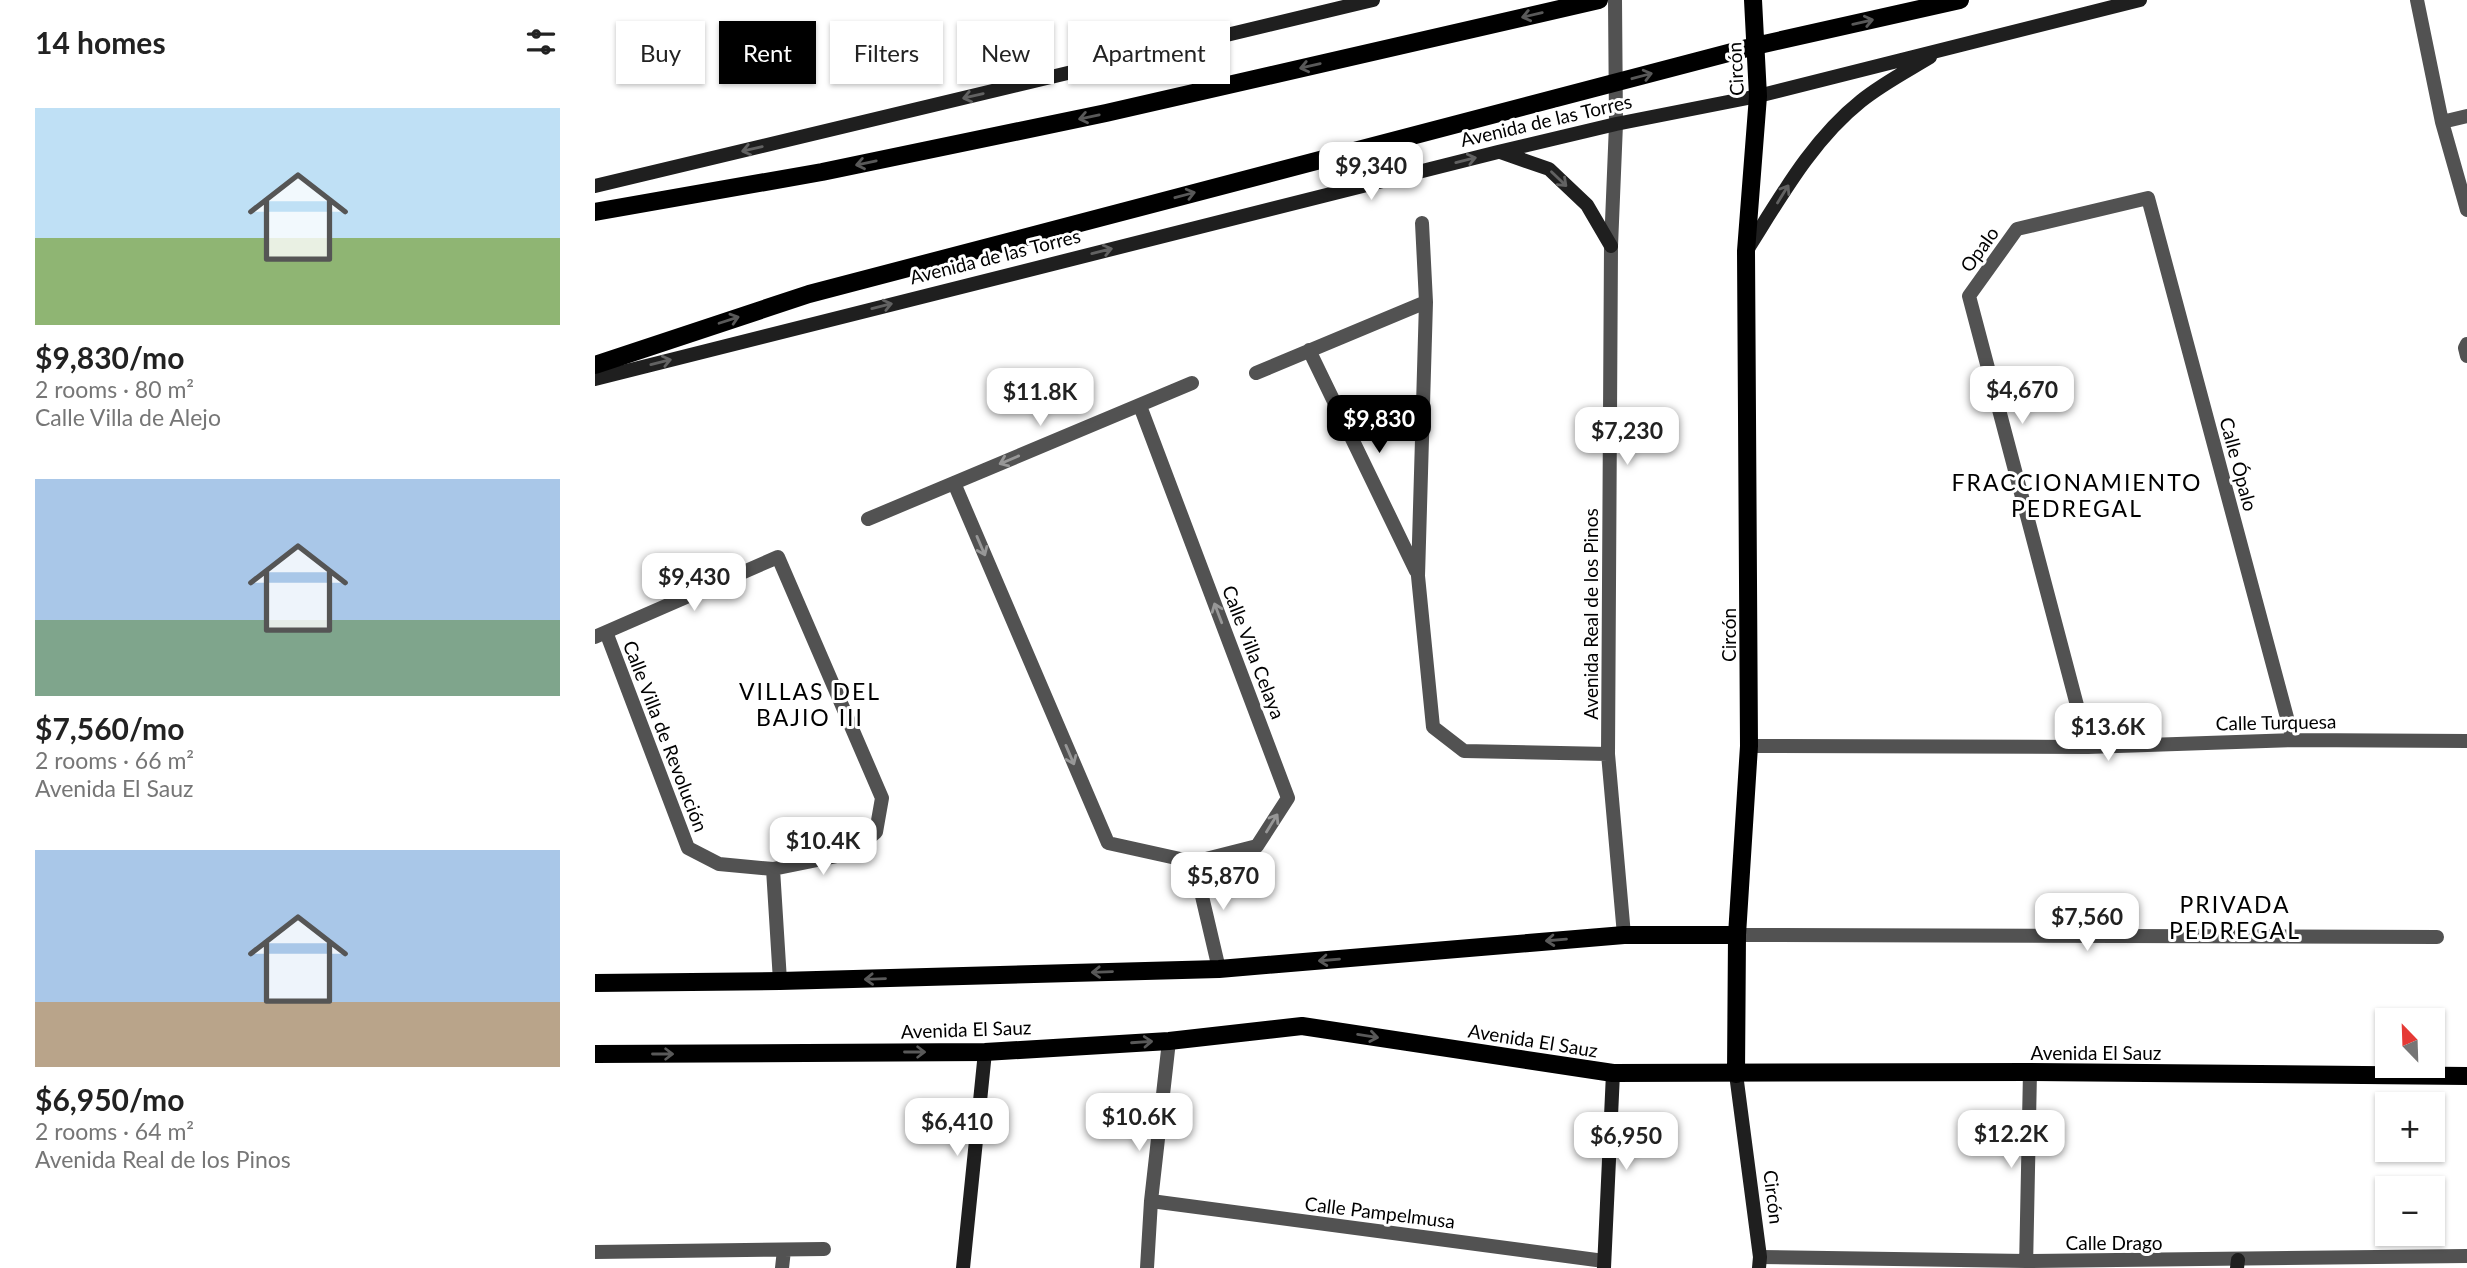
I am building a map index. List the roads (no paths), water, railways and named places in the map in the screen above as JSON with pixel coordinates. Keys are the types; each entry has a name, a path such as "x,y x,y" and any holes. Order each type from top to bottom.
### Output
{"main road":[{"path":"595,212 822,172 1079,119 1598,0"},
{"name":"Circón","path":"1736,1073 1737,935 1749,746 1746,251 1758,96 1753,0"},
{"name":"Avenida de las Torres","path":"595,365 809,294 1755,46 1960,0"},
{"path":"595,983 780,981 1219,969 1624,935 1737,935"},
{"name":"Avenida El Sauz","path":"595,1054 985,1052 1169,1041 1302,1026 1613,1073 2030,1072 2467,1076"}],"street":[{"path":"595,186 1373,0"},
{"name":"Avenida Real de los Pinos","path":"1615,0 1616,124 1611,246 1608,754 1624,935"},
{"name":"Avenida de las Torres","path":"595,379 1498,152 1616,124 1758,96 2140,0"},
{"path":"2417,0 2442,122 2467,210"},
{"path":"1746,251 1790,183 1823,139 1862,100 1939,51"},
{"path":"2442,122 2467,116"},
{"path":"1498,152 1549,169 1587,205 1611,246"},
{"name":"Calle Ópalo","path":"2148,198 2293,740"},
{"name":"Opalo","path":"2088,747 1969,296 2017,229 2148,198"},
{"path":"1422,223 1426,302 1418,576 1433,727 1464,751 1608,754"},
{"path":"1256,373 1426,302"},
{"path":"2467,344 2467,356"},
{"path":"1309,350 1418,576"},
{"path":"868,519 1192,383"},
{"name":"Calle Villa Celaya","path":"954,483 1108,843 1194,863 1257,846 1288,798 1140,406"},
{"name":"Calle Villa de Revolución","path":"778,557 881,798 876,832 852,853 773,869 719,864 688,848 601,635 778,557"},
{"name":"Calle Turquesa","path":"1749,746 2088,747 2293,740 2467,741"},
{"path":"1194,863 1219,969"},
{"path":"773,869 780,981"},
{"path":"1737,935 2437,937"},
{"path":"1147,1268 1151,1201 1169,1041"},
{"path":"963,1268 985,1052"},
{"path":"2026,1265 2030,1072"},
{"path":"1604,1265 1613,1073"},
{"name":"Circón","path":"1736,1073 1760,1263"},
{"name":"Calle Pampelmusa","path":"1151,1201 1604,1265"},
{"path":"595,1252 824,1249"},
{"path":"782,1268 784,1250"},
{"name":"Calle Drago","path":"1760,1263 2026,1265 2428,1262 2467,1255"}],"district":[{"name":"FRACCIONAMIENTO PEDREGAL","path":"2077,495"},
{"name":"VILLAS DEL BAJIO III","path":"810,704"},
{"name":"PRIVADA PEDREGAL","path":"2235,917"}]}
